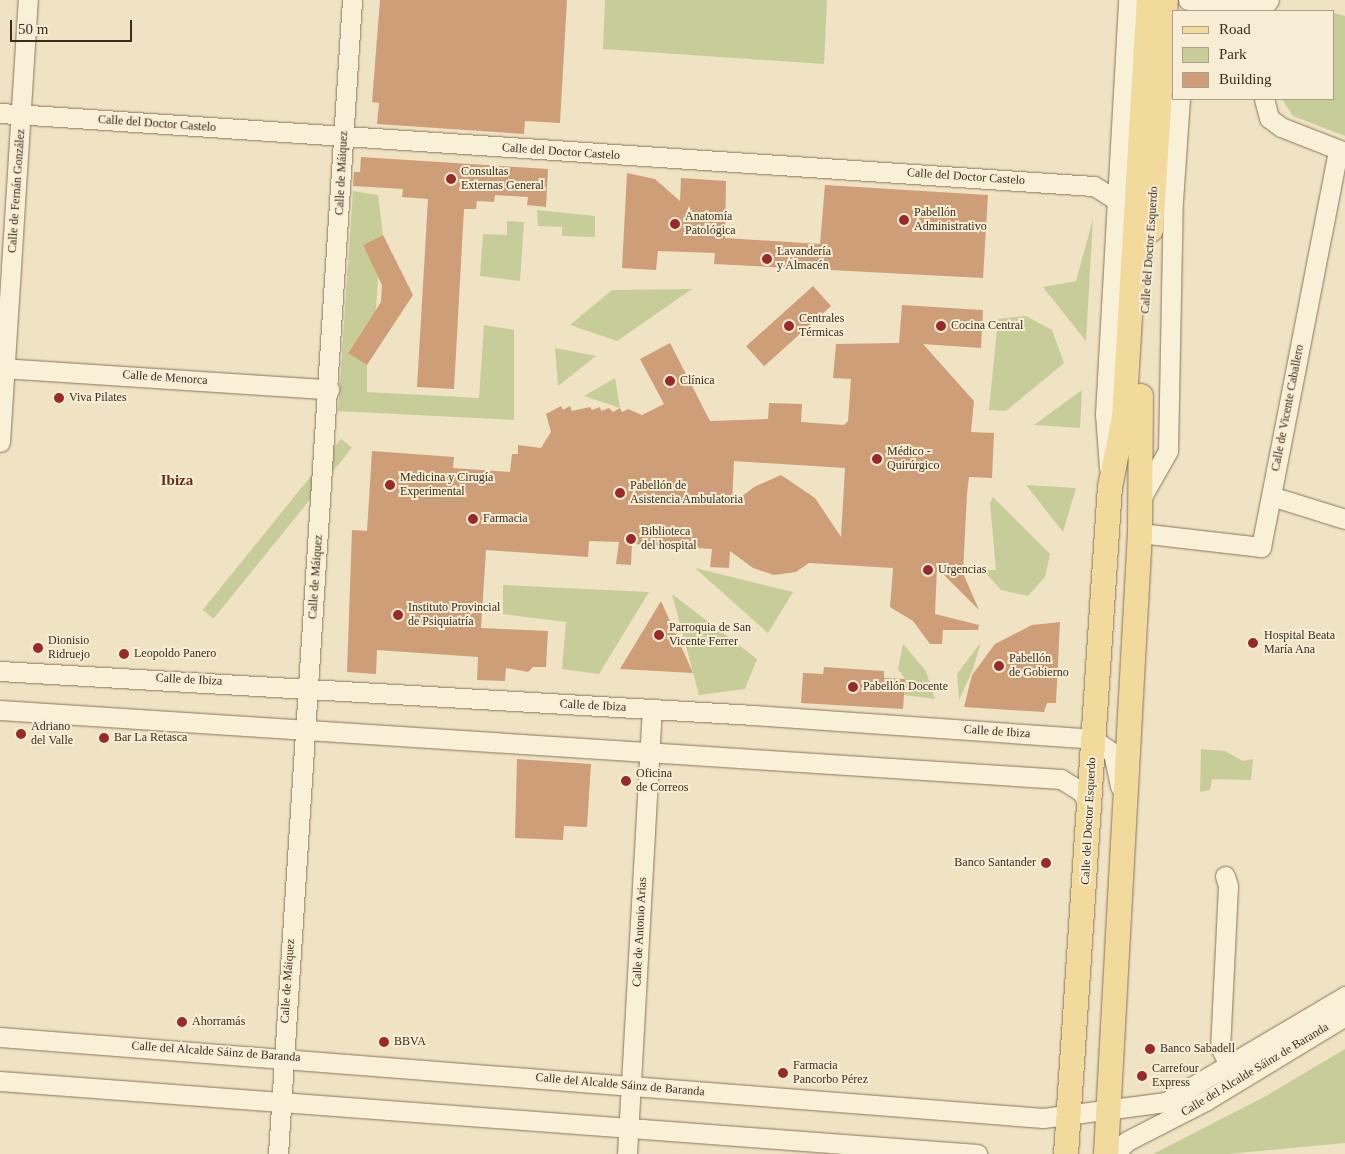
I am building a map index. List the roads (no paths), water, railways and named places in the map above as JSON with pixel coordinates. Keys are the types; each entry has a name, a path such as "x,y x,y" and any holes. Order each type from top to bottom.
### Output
{"main road":[{"name":"Calle del Doctor Esquerdo","path":"1066,1154 1110,487 1124,418 1149,0"},
{"name":"Calle del Doctor Esquerdo","path":"1106,1154 1126,820 1140,533 1138,435 1166,0"}],"street":[{"name":"Calle de Fernán González","path":"0,442 2,369 22,114 28,0"},
{"name":"Calle de Máiquez","path":"278,1154 329,389 352,0"},
{"name":"Calle del Doctor Esquerdo","path":"1110,487 1105,414 1128,0"},
{"path":"1188,0 1267,5"},
{"name":"Calle del Doctor Esquerdo","path":"1140,500 1168,451 1173,201 1180,100"},
{"path":"1264,100 1269,118 1281,127 1342,151"},
{"name":"Calle del Doctor Castelo","path":"0,113 1094,186 1118,201"},
{"name":"Calle de Vicente Caballero","path":"1140,533 1261,547 1342,151"},
{"name":"Calle de Menorca","path":"2,369 329,389"},
{"path":"1271,496 1345,520"},
{"name":"Calle de Ibiza","path":"0,671 308,687 1093,739"},
{"name":"Calle de Antonio Arias","path":"627,1154 652,709"},
{"path":"0,710 305,732 1061,779 1082,792 1090,809"},
{"path":"1093,739 1113,753 1126,820"},
{"name":"Calle del Alcalde Sáinz de Baranda","path":"1225,876 1228,886 1220,1047 1230,1067"},
{"name":"Calle del Alcalde Sáinz de Baranda","path":"0,1036 283,1057 1017,1117 1069,1116 1166,1102 1230,1067 1345,996"},
{"name":"Calle del Alcalde Sáinz de Baranda","path":"1114,1154 1127,1142 1207,1100 1345,1016"},
{"path":"0,1081 978,1154"}],"place":[{"name":"Consultas Externas General","path":"451,179"},
{"name":"Pabellón Administrativo","path":"904,220"},
{"name":"Anatomía Patológica","path":"675,224"},
{"name":"Lavandería y Almacén","path":"767,259"},
{"name":"Centrales Térmicas","path":"789,326"},
{"name":"Cocina Central","path":"941,326"},
{"name":"Clínica","path":"670,381"},
{"name":"Viva Pilates","path":"59,398"},
{"name":"Médico - Quirúrgico","path":"877,459"},
{"name":"Medicina y Cirugía Experimental","path":"390,485"},
{"name":"Pabellón de Asistencia Ambulatoria","path":"620,493"},
{"name":"Farmacia","path":"473,519"},
{"name":"Biblioteca del hospital","path":"631,539"},
{"name":"Urgencias","path":"928,570"},
{"name":"Instituto Provincial de Psiquiatría","path":"398,615"},
{"name":"Parroquia de San Vicente Ferrer","path":"659,635"},
{"name":"Hospital Beata María Ana","path":"1253,643"},
{"name":"Dionisio Ridruejo","path":"38,648"},
{"name":"Leopoldo Panero","path":"124,654"},
{"name":"Pabellón de Gobierno","path":"999,666"},
{"name":"Pabellón Docente","path":"853,687"},
{"name":"Adriano del Valle","path":"21,734"},
{"name":"Bar La Retasca","path":"104,738"},
{"name":"Oficina de Correos","path":"626,781"},
{"name":"Banco Santander","path":"1046,863"},
{"name":"Ahorramás","path":"182,1022"},
{"name":"BBVA","path":"384,1042"},
{"name":"Banco Sabadell","path":"1150,1049"},
{"name":"Farmacia Pancorbo Pérez","path":"783,1073"},
{"name":"Carrefour Express","path":"1142,1076"}],"district":[{"name":"Ibiza","path":"177,481"}]}
